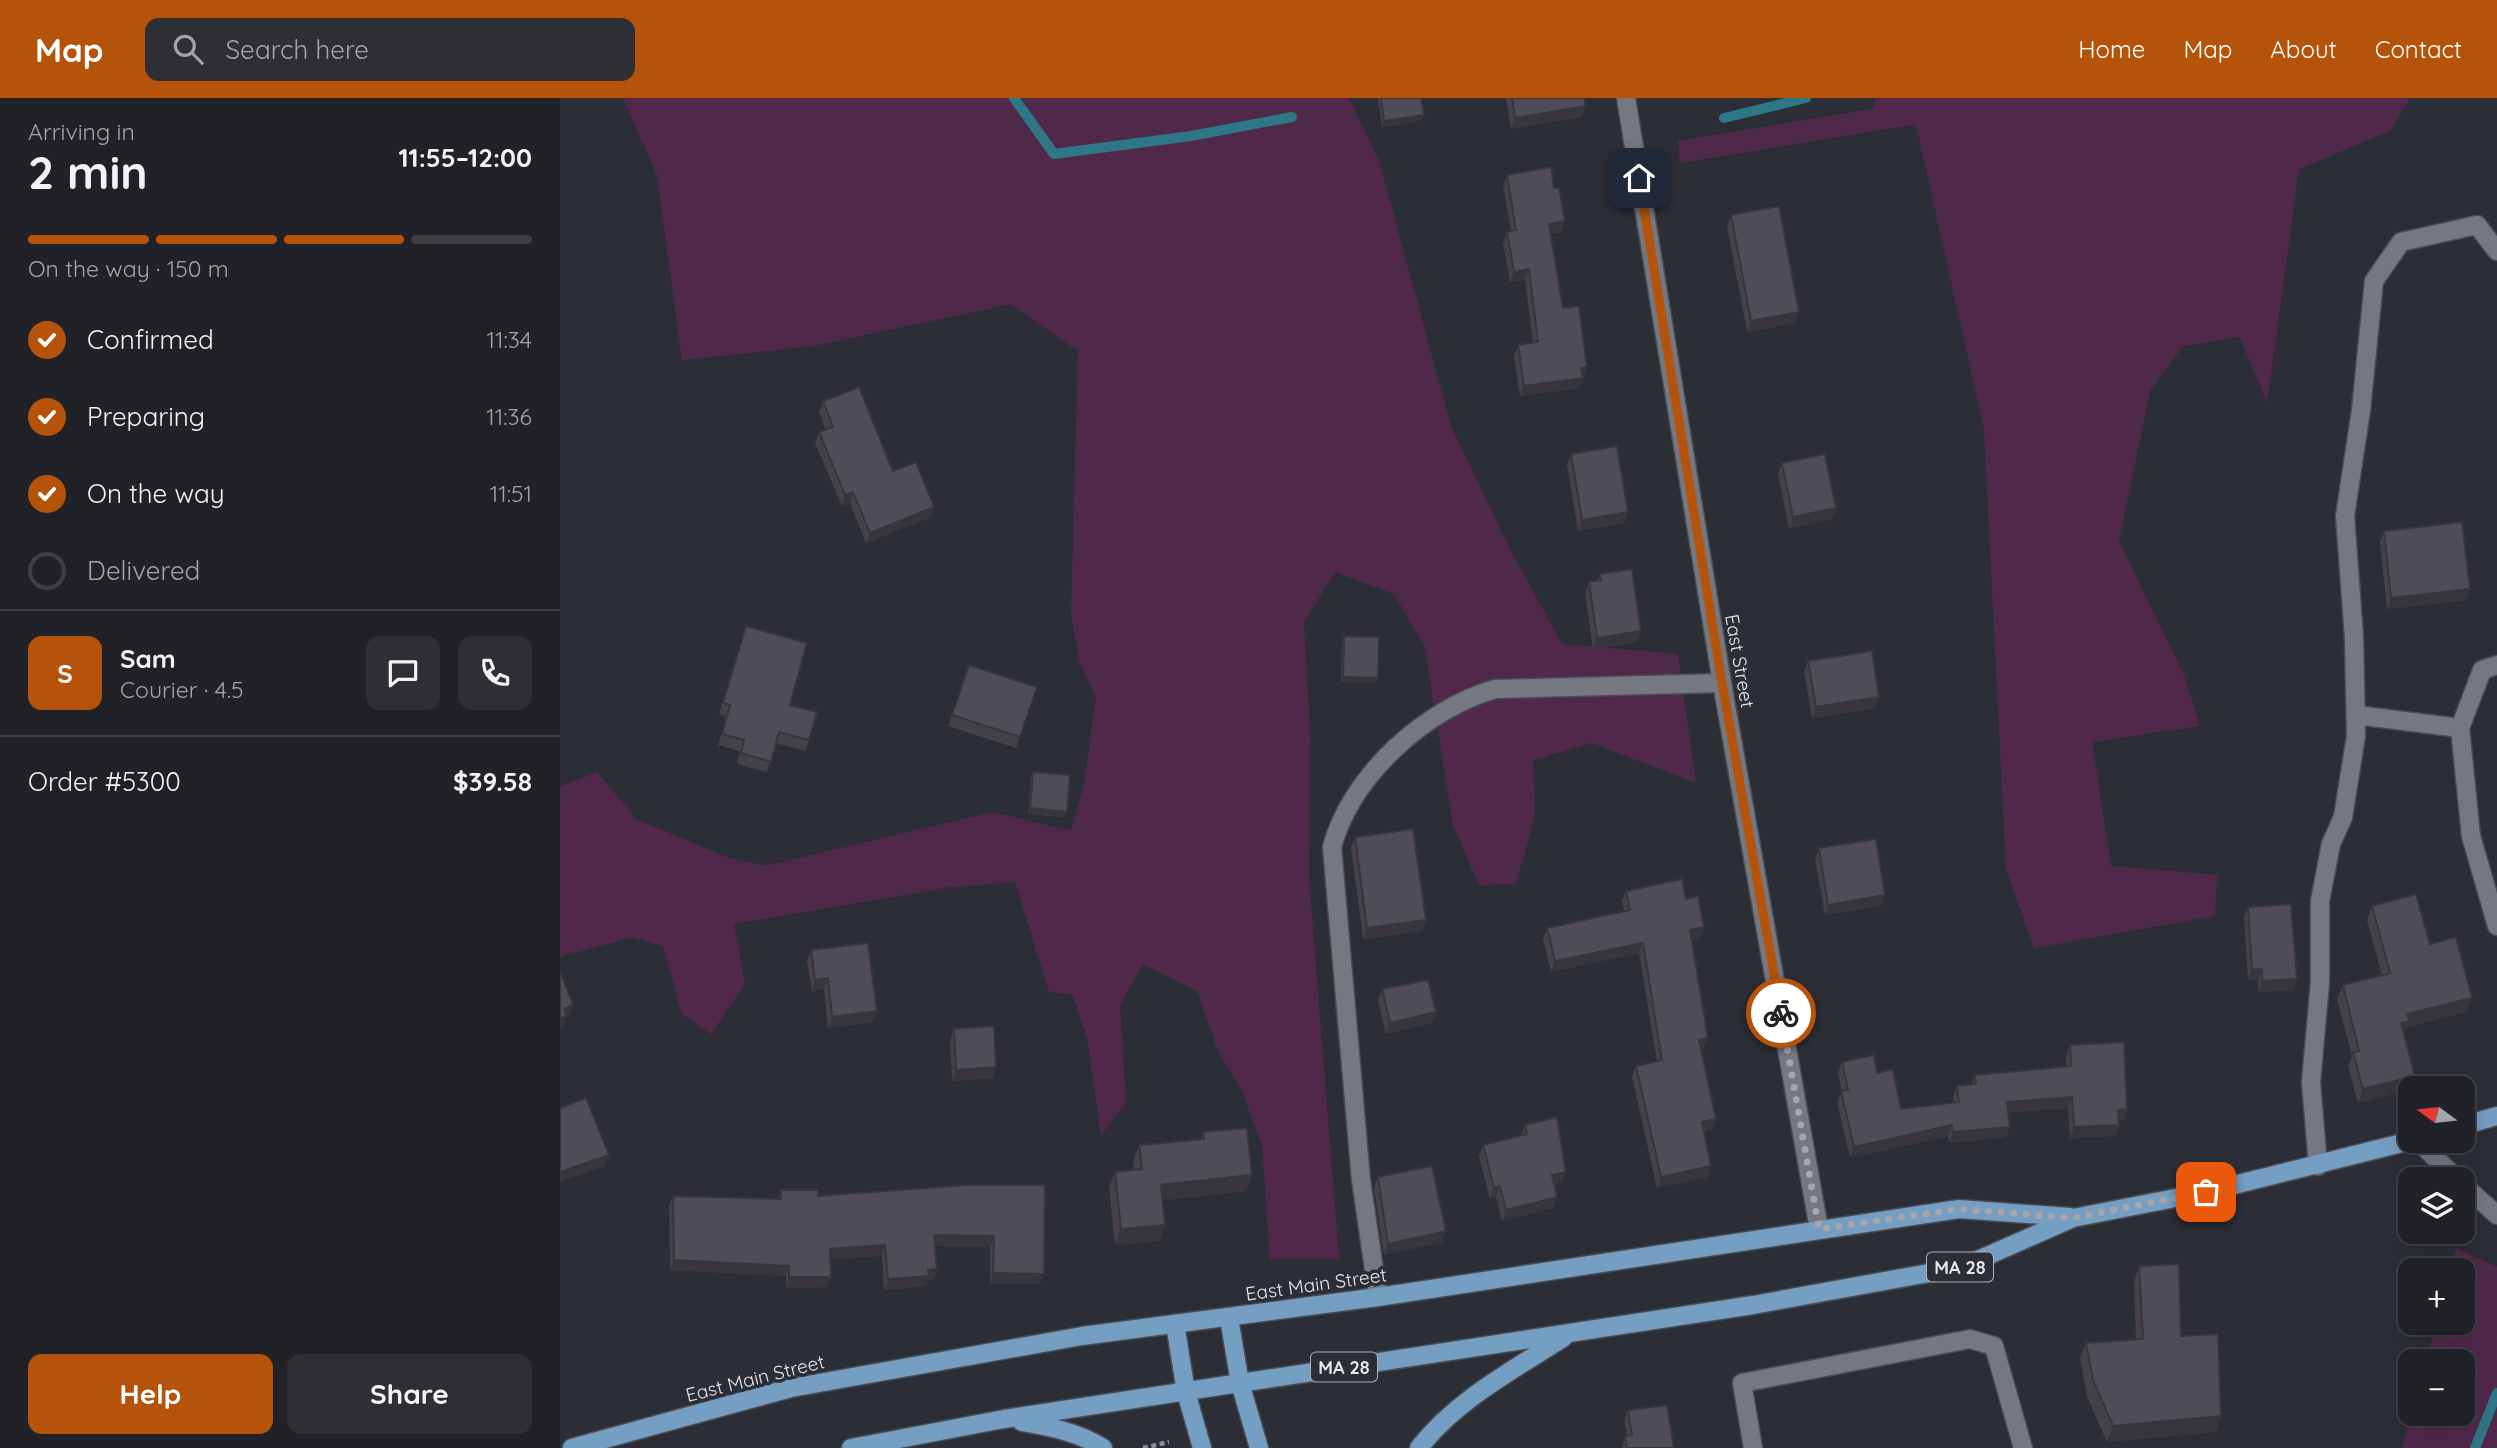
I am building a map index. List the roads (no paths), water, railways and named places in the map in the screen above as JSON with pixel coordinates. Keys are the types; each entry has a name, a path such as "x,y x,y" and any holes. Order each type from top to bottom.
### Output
{"main road":[{"path":"2475,1122 2497,1116"},
{"name":"East Main Street","path":"851,1448 1004,1419 1753,1306 1962,1267 2073,1218 2206,1192 2398,1144"},
{"name":"East Main Street","path":"572,1448 791,1388 939,1360 1959,1209 2073,1218"},
{"path":"1229,1318 1240,1383 1259,1448"},
{"path":"1175,1324 1186,1391 1202,1448"},
{"path":"1419,1448 1434,1429 1490,1385 1569,1335"},
{"path":"1004,1419 1051,1427 1090,1440 1103,1448"}],"street":[{"name":"East Street","path":"1626,98 1722,683 1819,1229"},
{"path":"2318,1166 2311,1082 2320,982 2320,901 2331,844 2343,817 2356,736 2346,516 2361,410 2374,281 2401,242 2477,225 2497,251"},
{"path":"2497,665 2482,670 2460,728 2471,835 2497,926"},
{"path":"1378,1297 1361,1181 1332,848 1338,823 1349,803 1371,775 1420,728 1456,704 1476,695 1495,689 1722,683"},
{"path":"2356,715 2460,728"},
{"path":"2430,1153 2445,1167"},
{"path":"2475,1196 2497,1215"},
{"path":"1753,1448 1742,1383 1970,1339 1994,1346 2023,1448"}],"waterway":[{"path":"1014,98 1054,154 1191,136 1292,117"},
{"path":"1724,118 1806,98"},
{"path":"2475,1448 2497,1393"}]}
